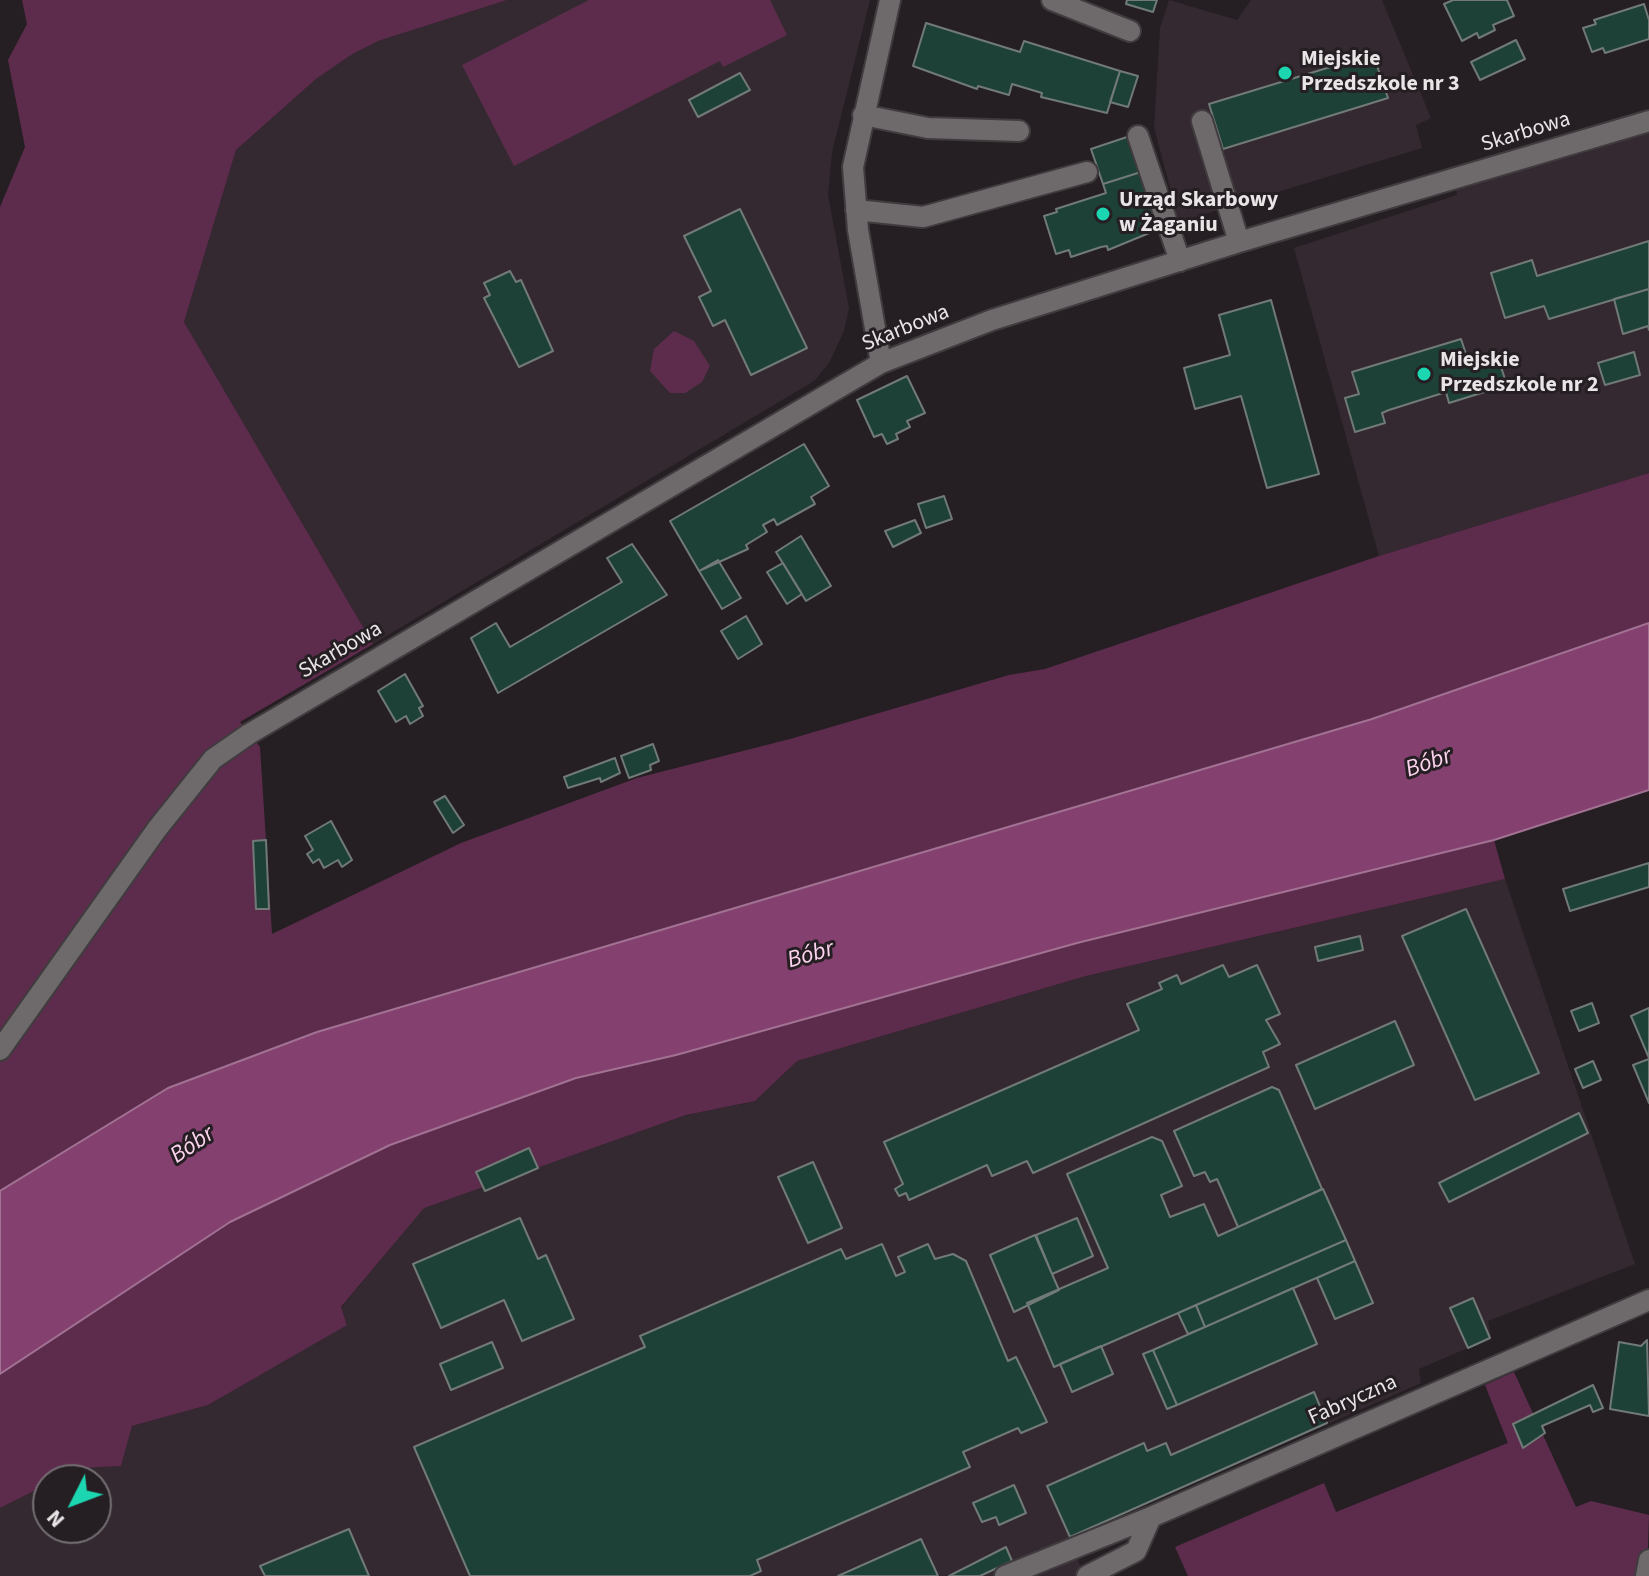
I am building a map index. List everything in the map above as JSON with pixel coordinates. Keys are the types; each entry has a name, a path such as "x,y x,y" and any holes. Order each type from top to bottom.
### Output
{"street":[{"path":"881,363 856,210 853,167 890,0"},
{"path":"1052,0 1130,31"},
{"path":"863,115 928,128 1019,131"},
{"path":"1202,121 1239,242"},
{"name":"Skarbowa","path":"0,1050 157,829 213,759 249,734 881,363 992,320 1239,242 1649,121"},
{"path":"1138,136 1180,261"},
{"path":"856,210 923,217 1087,172"},
{"name":"Fabryczna","path":"1005,1576 1075,1545 1151,1517 1649,1300"},
{"path":"1087,1576 1136,1551 1151,1517"},
{"path":"1646,1576 1649,1560"}],"shaded area":[{"path":"22,0 507,0 378,41 351,55 316,79 236,150 184,322 373,644 240,722 260,747 272,934 461,843 637,778 790,739 1009,675 1045,669 1379,556 1649,473 1649,623 1372,719 168,1088 0,1191 0,207 25,147 8,60 27,24"},
{"path":"507,0 870,0 832,152 828,195 849,308 844,331 829,363 814,381 373,644 184,322 236,150 316,79 351,55 378,41"},
{"path":"589,0 770,0 787,35 723,67 720,61 514,166 462,65"},
{"name":"Miejskie Przedszkole nr 3","path":"1169,0 1237,20 1251,0 1382,0 1431,118 1416,125 1422,148 1179,222 1154,127 1160,28"},
{"path":"1649,122 1649,473 1379,556 1294,248 1457,195 1454,178"},
{"path":"674,331 694,341 710,366 702,382 685,393 670,393 650,371 654,349"},
{"path":"1494,840 1505,879 1086,976 797,1061 755,1101 686,1115 424,1208 341,1307 347,1325 208,1405 132,1426 121,1466 32,1464 32,1492 0,1508 0,1374 230,1222 390,1145 576,1078 676,1055 1077,943"},
{"path":"1505,879 1635,1264 1488,1321 1491,1338 1419,1369 1421,1383 1071,1537 1083,1576 0,1576 0,1508 32,1492 32,1544 112,1544 112,1466 121,1466 132,1426 208,1405 347,1324 341,1308 423,1208 686,1115 755,1101 797,1061 1086,976"},
{"path":"1514,1372 1576,1507 1591,1501 1649,1515 1647,1576 1188,1576 1175,1547 1324,1483 1336,1512 1508,1443 1485,1385"}],"water":[{"name":"Bóbr","path":"1649,623 1649,790 1494,840 1077,943 676,1055 576,1078 390,1145 230,1222 0,1374 0,1191 168,1088 317,1032 1372,719"}],"building":[{"path":"1127,0 1157,0 1153,12 1126,4"},
{"path":"1453,0 1507,0 1514,16 1493,25 1495,30 1479,38 1477,33 1462,41 1444,4"},
{"path":"1644,4 1649,20 1649,39 1605,53 1603,48 1592,52 1583,28 1596,24 1594,20"},
{"path":"926,23 1020,52 1024,41 1120,71 1107,113 1041,97 1042,93 1012,84 1009,95 978,86 977,89 913,66"},
{"path":"1516,40 1525,59 1480,80 1471,62"},
{"path":"1373,54 1388,98 1223,149 1209,104"},
{"path":"1120,71 1138,76 1128,107 1110,102"},
{"path":"740,73 750,90 698,117 689,100"},
{"path":"1130,136 1141,172 1103,184 1091,149"},
{"name":"Urząd Skarbowy w Żaganiu","path":"1141,172 1159,229 1108,250 1107,246 1101,247 1071,257 1069,250 1056,254 1044,216 1106,193 1103,184"},
{"path":"740,209 807,348 751,375 725,320 713,326 699,297 711,291 684,236"},
{"path":"1649,241 1649,289 1549,319 1544,306 1505,318 1491,273 1532,260 1537,276"},
{"path":"510,271 516,282 521,280 553,351 519,367 484,298 490,295 484,283"},
{"path":"1649,289 1649,330 1648,326 1623,334 1614,299"},
{"path":"1271,300 1319,474 1267,488 1241,396 1195,409 1184,368 1230,355 1219,315"},
{"path":"1461,339 1468,360 1496,352 1507,385 1449,403 1446,392 1382,413 1385,423 1355,432 1345,398 1359,394 1352,372"},
{"path":"1634,352 1640,375 1605,385 1598,363"},
{"path":"907,376 925,413 907,421 910,427 896,434 898,439 887,444 882,434 874,437 857,400"},
{"path":"804,444 829,486 811,497 815,504 777,525 774,519 763,525 767,532 746,545 748,549 699,571 670,521"},
{"path":"944,496 952,519 926,528 918,504"},
{"path":"915,520 921,533 893,547 885,531"},
{"path":"801,536 831,586 806,601 776,552"},
{"path":"632,544 667,595 498,693 471,638 496,623 510,647 622,582 607,558"},
{"path":"718,560 741,598 722,609 699,571"},
{"path":"783,563 802,594 787,604 767,572"},
{"path":"746,616 762,644 738,659 721,631"},
{"path":"405,674 423,706 419,708 423,716 410,724 406,716 396,722 378,691"},
{"path":"653,744 659,761 650,765 651,770 629,778 621,756"},
{"path":"615,758 620,773 601,782 600,778 568,788 564,777"},
{"path":"445,796 464,825 453,833 434,802"},
{"path":"331,821 352,860 342,867 338,860 324,868 319,859 313,863 307,854 313,850 305,836"},
{"path":"266,840 269,909 256,909 253,841"},
{"path":"1649,863 1649,887 1570,911 1563,889"},
{"path":"1466,909 1539,1073 1475,1100 1402,936"},
{"path":"1360,936 1363,950 1318,961 1315,947"},
{"path":"1223,965 1229,977 1257,965 1280,1014 1266,1020 1280,1044 1263,1052 1269,1067 1033,1173 1027,1161 992,1176 987,1165 909,1200 906,1193 899,1196 895,1189 903,1184 884,1142 1139,1030 1127,1004 1162,989 1159,983 1177,975 1181,984"},
{"path":"1592,1003 1599,1023 1579,1031 1571,1011"},
{"path":"1649,1008 1649,1058 1631,1016"},
{"path":"1395,1021 1414,1065 1315,1109 1296,1065"},
{"path":"1649,1059 1649,1103 1633,1065"},
{"path":"1593,1061 1601,1080 1583,1088 1575,1069"},
{"path":"1272,1087 1279,1090 1322,1189 1238,1227 1217,1179 1210,1182 1205,1172 1194,1176 1174,1131"},
{"path":"1579,1113 1588,1133 1449,1202 1439,1183"},
{"path":"1152,1137 1162,1141 1182,1186 1161,1195 1170,1217 1204,1204 1218,1236 1323,1189 1346,1240 1054,1367 1027,1303 1108,1268 1067,1174"},
{"path":"529,1148 538,1168 485,1191 476,1172"},
{"path":"813,1162 842,1228 808,1243 778,1177"},
{"path":"520,1218 538,1259 546,1255 574,1319 522,1341 504,1300 441,1328 413,1264"},
{"path":"1077,1218 1093,1256 1052,1274 1036,1235"},
{"path":"1035,1235 1059,1290 1014,1312 990,1255"},
{"path":"1346,1240 1355,1261 1205,1327 1196,1305"},
{"path":"882,1244 896,1276 905,1272 898,1257 928,1244 935,1259 953,1254 966,1261 1008,1361 1016,1357 1047,1422 1021,1433 1018,1428 963,1452 970,1467 757,1560 761,1571 750,1576 470,1576 414,1447 645,1347 640,1336 841,1249 846,1259"},
{"path":"1355,1261 1373,1303 1335,1319 1317,1278"},
{"path":"1293,1288 1317,1344 1177,1405 1153,1350"},
{"path":"1473,1298 1490,1338 1468,1348 1450,1308"},
{"path":"1196,1305 1205,1327 1188,1334 1178,1313"},
{"path":"1647,1340 1649,1416 1610,1409 1619,1342 1641,1346"},
{"path":"492,1342 503,1368 451,1390 440,1364"},
{"path":"1101,1346 1113,1374 1072,1392 1060,1364"},
{"path":"1153,1350 1177,1405 1167,1409 1143,1354"},
{"path":"1593,1385 1603,1408 1593,1412 1590,1405 1542,1426 1545,1433 1523,1448 1513,1424"},
{"path":"1314,1392 1327,1423 1070,1537 1047,1486 1144,1443 1147,1451 1166,1443 1171,1455"},
{"path":"1014,1485 1026,1513 999,1525 996,1517 982,1522 973,1503"},
{"path":"349,1529 369,1576 265,1576 260,1566"},
{"path":"921,1539 938,1576 838,1576"},
{"path":"1006,1547 1012,1561 980,1576 949,1576"}],"place":[{"name":"Miejskie Przedszkole nr 3","path":"1285,73"},
{"name":"Urząd Skarbowy w Żaganiu","path":"1103,214"},
{"name":"Miejskie Przedszkole nr 2","path":"1424,374"}]}
